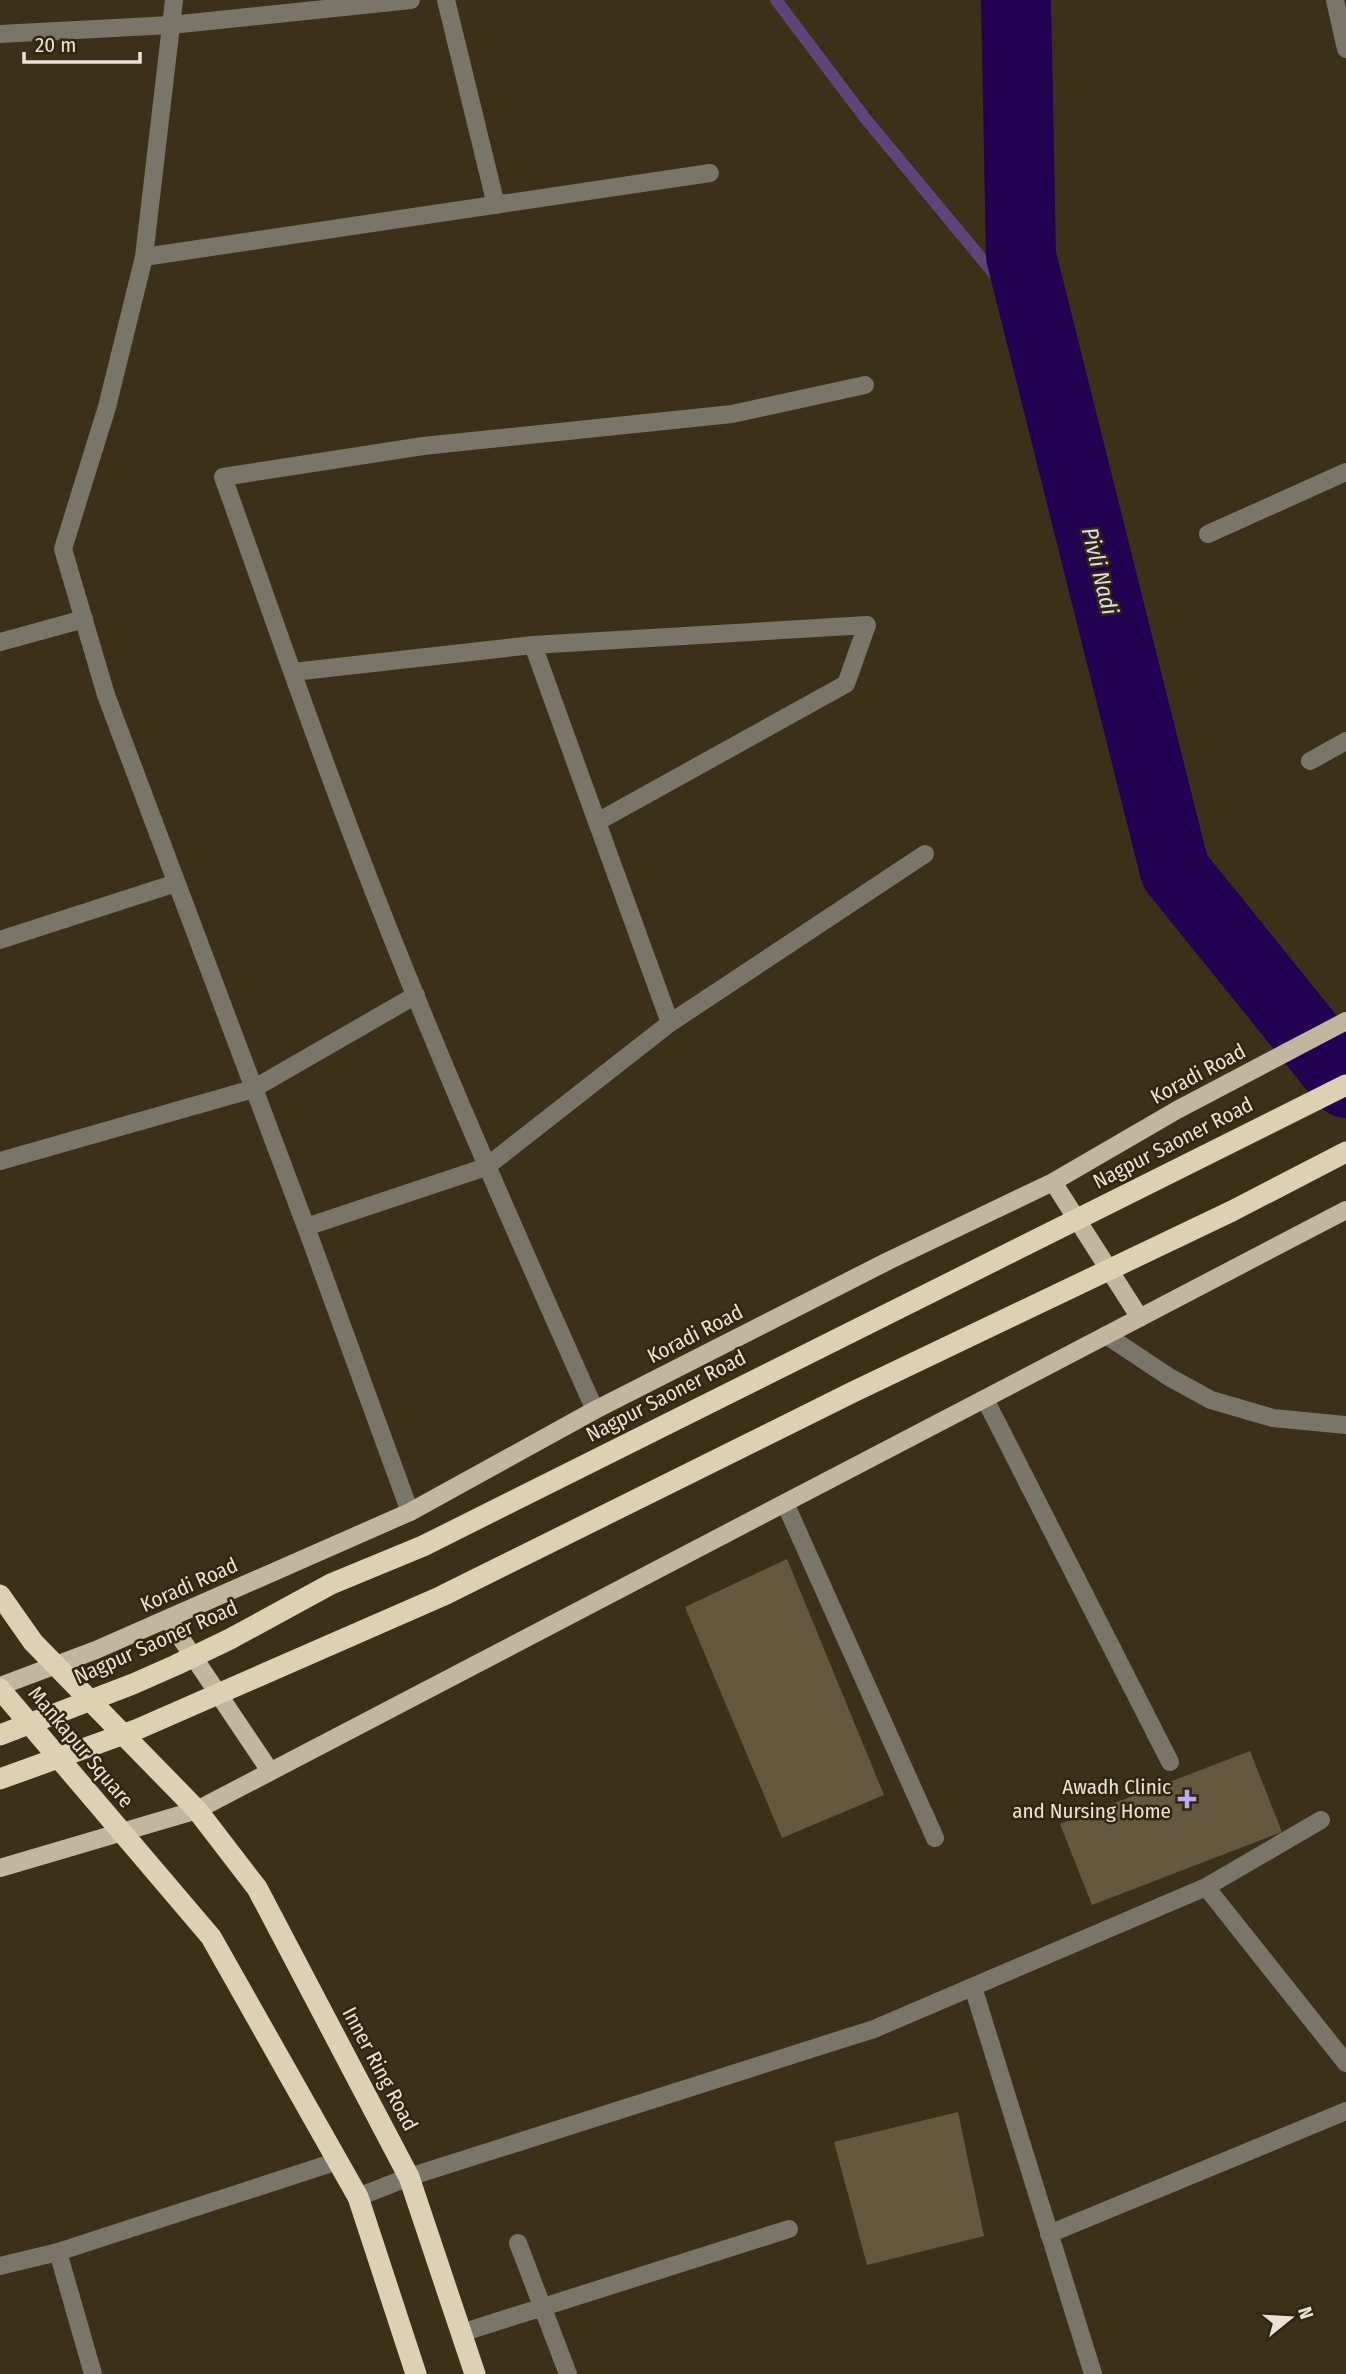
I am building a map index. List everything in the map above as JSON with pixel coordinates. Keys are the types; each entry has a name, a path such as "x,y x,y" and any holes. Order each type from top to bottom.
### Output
{"highway":[{"name":"Nagpur Saoner Road","path":"0,1735 176,1665 331,1584 423,1546 1346,1084"},
{"path":"0,1779 138,1729 442,1596 865,1386 1231,1211 1346,1152"},
{"path":"0,1595 33,1643 55,1665"},
{"name":"Mankapur Square","path":"55,1665 197,1810"},
{"name":"Mankapur Square","path":"0,1688 122,1833"},
{"name":"Inner Ring Road","path":"197,1810 257,1888 409,2177 475,2374"},
{"path":"122,1833 211,1937 358,2197 416,2374"}],"main road":[{"name":"Koradi Road","path":"55,1665 168,1619 410,1512 595,1410 888,1261 1053,1182 1177,1110 1346,1021"},
{"path":"1053,1182 1140,1318"},
{"path":"197,1810 1346,1210"},
{"path":"168,1619 270,1771"},
{"name":"Mankapur Square","path":"0,1688 55,1665"},
{"name":"Mankapur Square","path":"122,1833 197,1810"},
{"path":"0,1868 122,1833"}],"street":[{"path":"174,0 144,257 107,407 63,549 106,695 410,1512"},
{"path":"0,34 171,25 411,0"},
{"path":"446,0 496,205"},
{"path":"1335,0 1346,49"},
{"path":"144,257 710,173"},
{"path":"595,1410 486,1167 416,995 343,811 223,477 423,446 732,414 865,384"},
{"path":"1208,534 1346,472"},
{"path":"0,642 84,619"},
{"path":"293,672 533,645 867,625 846,684 597,822"},
{"path":"533,645 670,1023"},
{"path":"1310,761 1346,741"},
{"path":"306,1227 486,1167 670,1023 925,854"},
{"path":"0,940 176,883"},
{"path":"0,1161 253,1089 416,995"},
{"path":"1106,1335 1169,1377 1211,1399 1273,1418 1346,1425"},
{"path":"985,1399 1170,1762"},
{"path":"785,1503 935,1838"},
{"path":"358,2197 409,2177 874,2029 1206,1887 1321,1820"},
{"path":"1206,1887 1346,2063"},
{"path":"973,1987 1093,2374"},
{"path":"1049,2234 1346,2111"},
{"path":"0,2266 58,2252 338,2161"},
{"path":"461,2333 789,2229"},
{"path":"518,2243 568,2374"},
{"path":"58,2252 93,2374"}],"building":[{"path":"787,1559 884,1795 782,1838 685,1607"},
{"path":"1250,1751 1282,1832 1092,1905 1060,1824"},
{"path":"958,2112 984,2236 867,2265 834,2142"}],"waterway":[{"path":"776,0 865,118 1039,328"},
{"name":"Pivli Nadi","path":"1016,0 1021,256 1175,871 1346,1083"}],"place":[{"name":"Awadh Clinic and Nursing Home","path":"1187,1799"}]}
